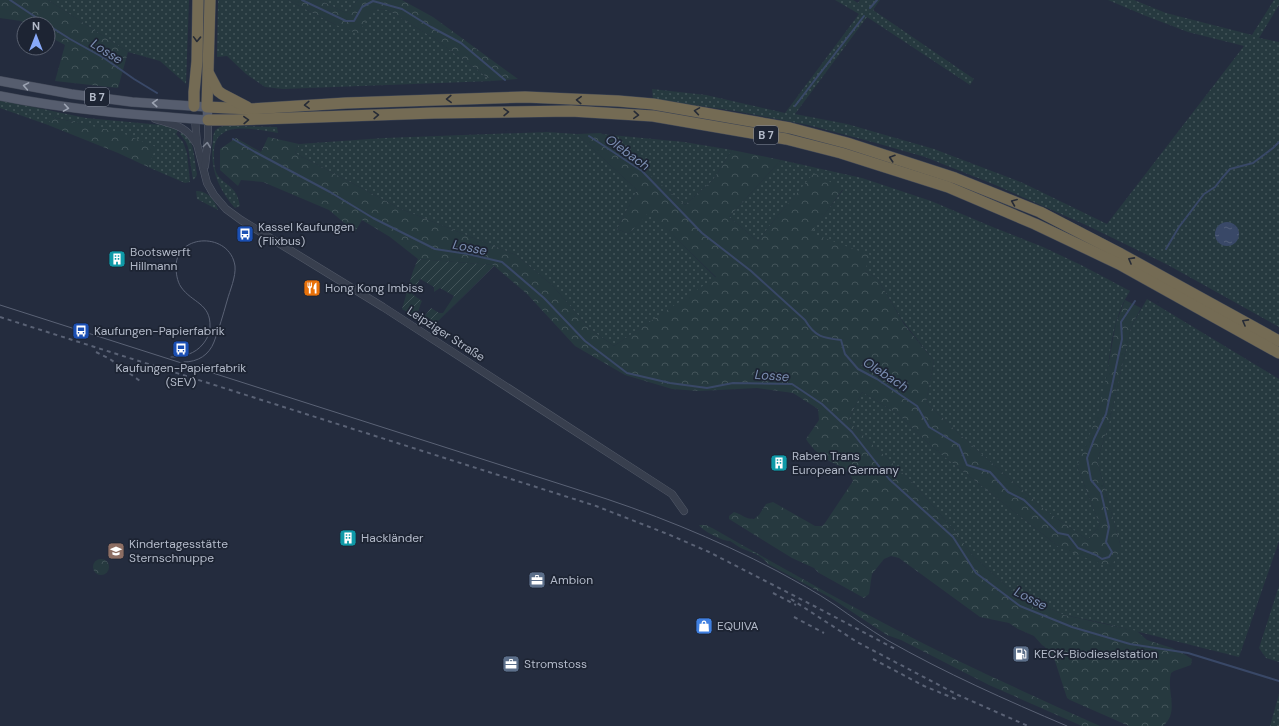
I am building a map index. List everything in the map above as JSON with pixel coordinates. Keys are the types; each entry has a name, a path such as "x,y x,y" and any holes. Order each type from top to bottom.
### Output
{"highway":[{"path":"194,106 198,0"},
{"path":"207,107 210,0"},
{"path":"209,74 222,94 251,109"},
{"name":"B 7","path":"207,107 251,109 346,103 525,97 654,104 790,128 847,144 955,178 1040,212 1121,254 1279,341"},
{"name":"B 7","path":"208,120 434,113 571,111 653,116 786,139 841,153 948,187 1036,224 1119,264 1279,353"}],"main road":[{"name":"B 7","path":"0,81 71,94 132,102 207,107"},
{"name":"B 7","path":"0,96 71,109 208,120"},
{"path":"194,106 195,119"},
{"path":"207,107 208,120"}],"street":[{"path":"147,116 182,127 190,134 197,144"},
{"name":"Leipziger Straße","path":"195,119 197,144 207,183 214,195 226,209 241,220 383,307 672,494 684,511"},
{"name":"Leipziger Straße","path":"204,171 208,138 208,120"}],"green space":[{"path":"0,0 48,0 128,52 118,88 55,81 65,45 56,40 56,16 16,16 16,20 0,18"},
{"path":"48,0 189,0 186,84 160,61 128,52"},
{"path":"218,0 288,0 336,25 373,9 388,10 435,39 492,81 283,89 265,87 246,74 227,56 217,57"},
{"path":"288,0 320,0 346,13 358,0 402,0 433,17 518,79 492,81 435,39 388,10 373,9 358,34 336,25"},
{"path":"320,0 358,0 346,13"},
{"path":"835,0 853,0 858,3 860,0 880,0 873,10 974,79 970,85 867,17 795,114 847,124 934,149 1023,183 1107,224 1244,46 1188,32 1108,0 1134,0 1166,13 1252,35 1274,0 1279,0 1279,5 1259,38 1279,42 1279,327 1168,265 1086,225 993,184 925,157 808,125 735,111 653,99 652,89 706,95 785,113 859,14"},
{"path":"0,100 86,118 172,126 179,129 176,134 183,142 187,153 190,182 185,183 148,167 155,147 122,134 53,117 48,125 0,108"},
{"path":"52,117 122,133 156,147 148,167 118,153 48,125"},
{"path":"224,126 277,127 278,133 248,129 228,130 221,135 216,142 214,153 215,169 217,174 236,194 240,206 235,208 224,193 216,177 212,159 212,150 216,129"},
{"path":"183,131 187,135 192,145 197,174 193,180 188,147 180,134"},
{"path":"547,132 577,134 637,190 617,229 629,234 649,211 716,278 614,346 590,329 552,285 516,255 401,209 295,153 299,144 384,138"},
{"path":"601,133 685,205 713,180 732,150 781,160 729,217 758,241 814,173 843,189 811,233 870,255 865,271 877,278 904,324 934,361 926,402 958,433 1046,511 1088,540 1100,525 1077,466 1100,409 1116,323 1125,300 1141,308 1131,327 1109,423 1097,461 1121,547 1111,568 1059,547 931,446 898,414 862,392 848,421 912,482 954,530 973,556 1011,590 1064,615 1137,631 1147,640 1172,648 1192,659 1191,665 1171,673 1170,687 1172,708 1168,720 1163,726 1129,726 1070,700 1067,698 1054,658 1034,636 1009,623 980,617 899,558 891,556 884,559 872,574 869,594 864,598 819,573 814,568 792,558 729,519 729,516 734,512 754,519 759,515 766,504 773,502 815,526 822,526 853,481 846,470 823,457 808,442 806,439 819,420 818,409 793,393 757,388 699,391 672,389 625,375 575,346 527,294 493,265 418,259 390,237 362,220 355,232 329,210 263,182 241,180 238,186 220,170 220,149 236,138 261,152 268,137 299,144 295,153 401,209 516,255 552,285 590,329 614,346 716,277 649,212 629,234 617,229 637,190 577,134"},
{"path":"601,134 684,142 732,150 713,180 685,205"},
{"path":"781,160 862,178 931,201 1043,247 1130,291 1117,319 1113,334 1104,394 1098,416 1077,466 1100,525 1088,540 1046,511 958,433 926,402 934,361 902,320 877,278 810,233 843,190 814,174 779,214 758,241 729,217"},
{"path":"196,191 204,192 210,196 218,210 197,199"},
{"path":"418,259 494,266 431,328 420,320 431,308 439,313 443,313 454,296 440,288 434,292 434,287 420,279 412,294 422,301 415,317 402,309"},
{"path":"1147,299 1279,379 1279,541 1239,657 1103,623 1064,615 1011,590 973,556 954,530 912,482 848,421 862,392 898,414 931,446 1059,547 1121,547 1097,461 1109,423 1131,327"},
{"path":"699,525 706,525 714,529 920,642 1100,726 1082,726 989,685 901,640 887,635 831,598 768,564 757,555 730,541 723,540 713,535"},
{"path":"101,559 108,564 109,567 104,574 101,575 94,570 93,567 98,560"},
{"path":"1279,586 1279,662 1266,658 1259,648"},
{"path":"1279,694 1279,726 1270,726"}],"water":[{"path":"1227,222 1232,223 1238,229 1238,239 1232,245 1227,246 1222,245 1216,239 1215,234 1216,229 1222,223"}],"waterway":[{"name":"Losse","path":"10,0 34,16"},
{"name":"Olebach","path":"302,0 346,21 354,21 362,7 373,1 402,9 461,43 505,80"},
{"path":"870,8 877,0"},
{"path":"795,106 864,16"},
{"name":"Losse","path":"56,30 104,58 157,93"},
{"name":"Olebach","path":"589,136 642,171 702,233 751,271 805,320 812,330 820,336 841,340 845,354 858,369 877,379 917,406 929,427 959,445 967,465 990,472 1008,492 1024,500 1058,533 1068,535 1078,548 1102,559 1109,557 1112,552 1106,542 1109,527 1101,492 1091,480 1087,458 1106,414 1122,339 1121,322 1135,301"},
{"name":"Losse","path":"233,139 330,192 373,218 435,249 468,254 502,262 544,298 585,341 627,373 670,383 707,388 733,383 792,384 822,404 852,432 889,479 953,537 976,573 1020,606 1072,627 1130,644 1188,653 1279,681"},
{"path":"1166,249 1179,227 1204,194 1215,187 1230,169 1253,163 1279,142"}],"tram line":[{"path":"171,357 184,356 193,353 206,340 210,329 209,319 204,308 190,297 181,287 176,266 179,255 185,247 194,243 204,241 214,242 224,247 231,255 235,266 234,279 212,347 202,357 194,361 184,362"},
{"path":"0,305 582,491 657,517 705,537 777,571 821,596 880,636 931,664 976,686 1067,726"}],"railway":[{"path":"0,317 596,506 709,552 897,650"},
{"path":"96,352 110,359 140,381"},
{"path":"773,593 796,605"},
{"path":"791,599 857,642 958,695 1028,726"},
{"path":"794,617 824,633"},
{"path":"873,659 924,686 958,700"}],"place":[{"name":"Kassel Kaufungen (Flixbus)","path":"245,234"},
{"name":"Bootswerft Hillmann","path":"117,259"},
{"name":"Hong Kong Imbiss","path":"312,288"},
{"name":"Kaufungen-Papierfabrik","path":"81,331"},
{"name":"Kaufungen-Papierfabrik (SEV)","path":"181,349"},
{"name":"Raben Trans European Germany","path":"779,463"},
{"name":"Hackländer","path":"348,538"},
{"name":"Kindertagesstätte Sternschnuppe","path":"116,551"},
{"name":"Ambion","path":"537,580"},
{"name":"EQUIVA","path":"704,626"},
{"name":"KECK-Biodieselstation","path":"1021,654"},
{"name":"Stromstoss","path":"511,664"}]}
